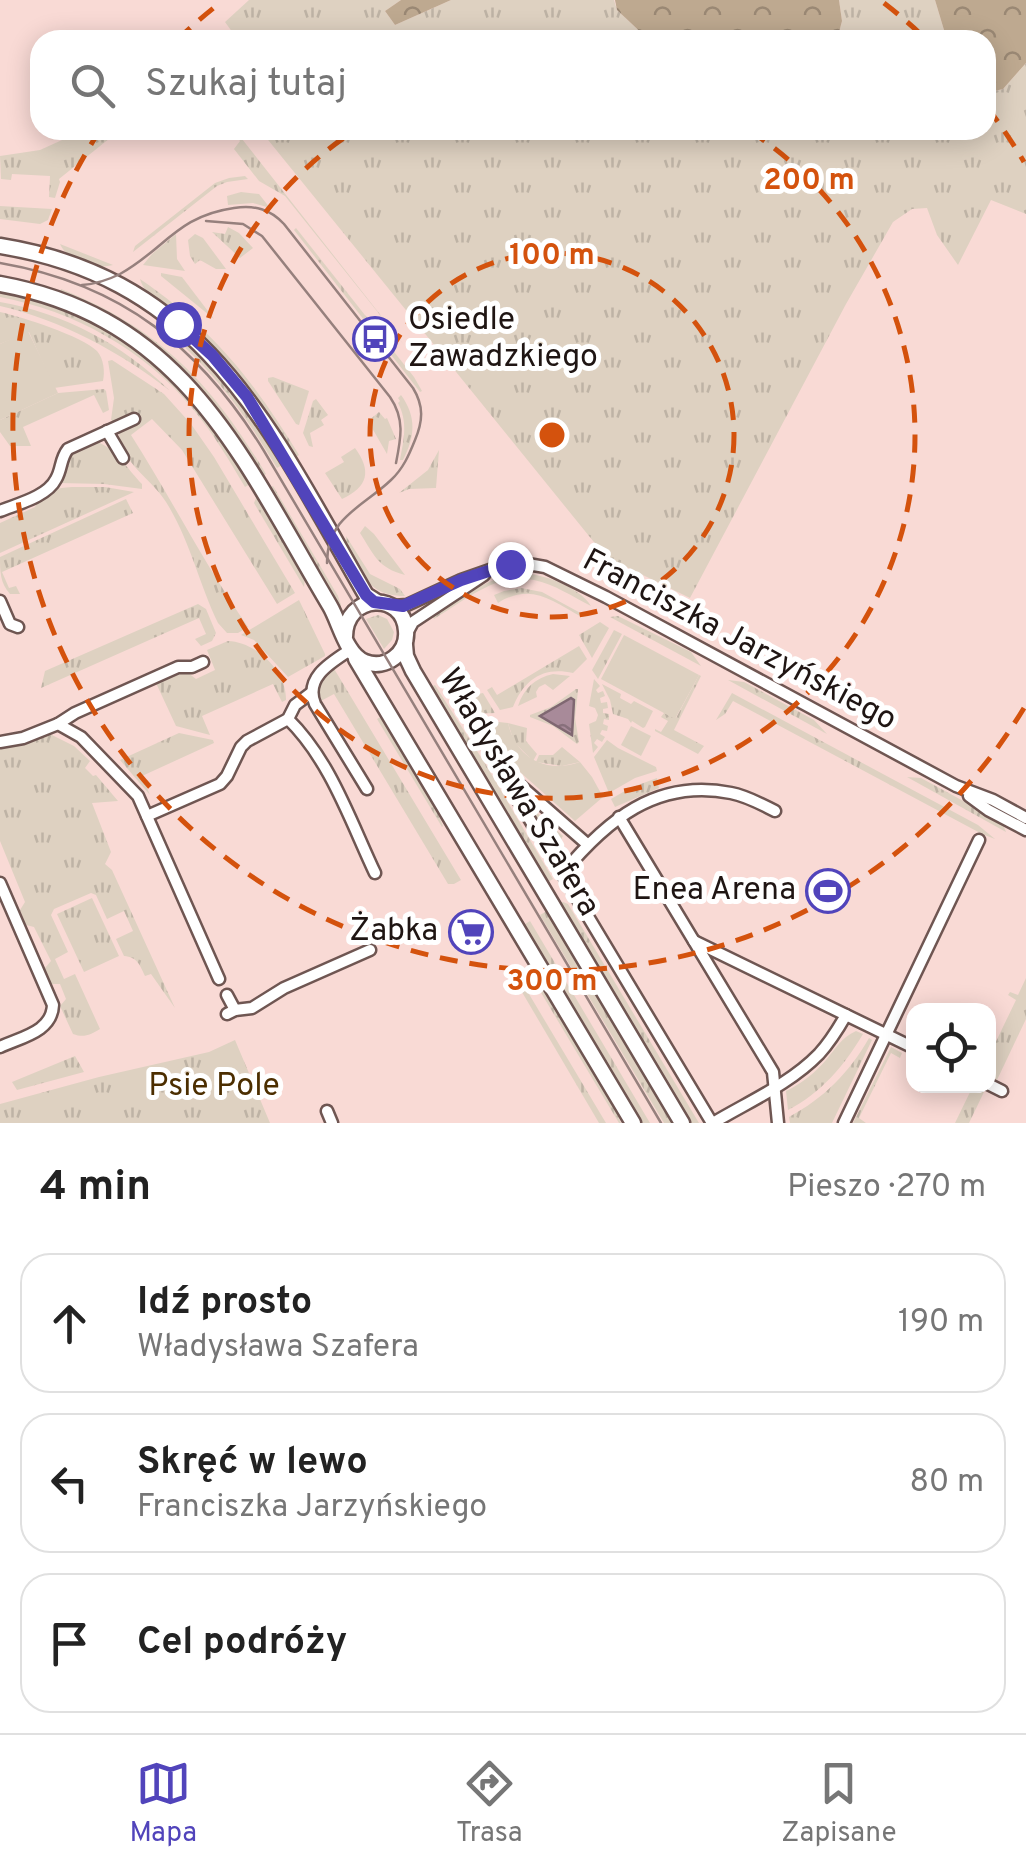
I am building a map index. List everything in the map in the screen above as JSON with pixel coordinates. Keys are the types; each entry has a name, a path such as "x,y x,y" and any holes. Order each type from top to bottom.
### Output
{"main road":[{"path":"0,246 49,256 108,279 150,304 196,340 232,377 256,410 366,595 382,603 401,616 406,640 396,656 381,664 365,662 349,647 347,622 364,604 382,603"},
{"path":"0,284 44,295 94,315 150,350 211,412 240,454 349,647 633,1123"},
{"name":"Władysława Szafera","path":"406,640 407,660 682,1123"}],"street":[{"path":"0,511 46,490 58,477 64,452 134,419"},
{"path":"107,431 123,458"},
{"name":"Franciszka Jarzyńskiego","path":"382,603 407,605 505,564 528,563 558,572 956,786 1026,818"},
{"path":"406,640 413,622 493,568"},
{"path":"0,601 10,624 18,627"},
{"path":"146,816 220,784 228,776 241,747 288,719 296,705 311,693 317,676 349,647"},
{"path":"0,742 23,738 178,668 202,662"},
{"path":"311,693 367,789"},
{"path":"288,719 326,769 375,872"},
{"path":"58,724 81,737 138,796 220,978"},
{"path":"587,844 497,766 712,1123 792,1076 816,1057 846,1015"},
{"name":"Franciszka Jarzyńskiego","path":"956,786 988,810 1026,830"},
{"path":"562,874 587,844 619,817 655,799 690,791 732,793 775,811"},
{"path":"619,817 772,1072 778,1123"},
{"path":"844,1123 980,840"},
{"path":"0,882 54,1005 47,1024 0,1046"},
{"path":"694,940 906,1044"},
{"path":"227,995 231,1012 252,1008 284,988 370,950"},
{"path":"996,1088 1002,1091"}],"green space":[{"path":"249,0 401,0 385,11 395,25 451,0 614,0 617,10 638,30 231,30 225,22"},
{"path":"401,0 451,0 395,25 385,11"},
{"path":"615,0 839,0 842,21 840,30 638,30 617,10"},
{"path":"839,0 935,0 944,30 840,30"},
{"path":"935,0 1026,0 1026,63 1003,89 996,91 996,30 944,30"},
{"path":"1026,63 1026,214 991,200 958,265 937,235 927,208 912,209 893,222 690,598 606,557 268,140 996,140 996,91 1003,89"},
{"path":"62,140 108,140 59,179 55,198 49,197 50,176 12,174 11,180 1,179 0,156 40,150"},
{"path":"243,140 408,350 285,196 259,181 234,149"},
{"path":"245,176 248,179 217,186 133,252 135,246 215,183"},
{"path":"241,192 259,194 270,208 253,203 228,205 227,196"},
{"path":"0,206 52,209 48,220 40,224 0,219"},
{"path":"228,227 253,248 240,258 212,232 225,234"},
{"path":"294,230 414,377 422,391"},
{"path":"176,234 177,259 185,271 143,265 152,254"},
{"path":"195,234 203,238 226,269 216,269 200,260 195,264 188,240"},
{"path":"60,244 113,265 83,263"},
{"path":"161,276 182,277 214,319"},
{"path":"140,279 189,317 230,358 299,455 293,459 228,365 197,332 151,296"},
{"path":"61,289 128,322 181,363 225,413 266,474 261,477 220,416 177,367 125,327 60,293"},
{"path":"0,291 83,317 148,358 202,414 250,484 245,487 200,418 174,388 130,351 55,312 0,297"},
{"path":"0,302 47,314 91,333 132,358 169,390 89,339 0,306"},
{"path":"0,312 89,345 101,358 103,381 54,388 29,332 0,344"},
{"path":"28,331 58,393 0,420 0,344"},
{"path":"183,337 237,397 282,465 277,468 233,401 179,342"},
{"path":"108,361 164,394 191,424 295,593 277,604 182,450 152,419 131,435 248,627 238,633 227,633 218,623 174,517 124,452 119,433 123,429 111,420 114,398"},
{"path":"273,377 309,391 299,425 268,381"},
{"path":"104,389 109,410 103,413 94,395 23,427 31,446 10,446 0,432 0,420 58,393"},
{"path":"401,395 413,427 403,460 404,424 398,403"},
{"path":"316,399 328,415 321,420 324,425 310,433 313,447 303,433"},
{"path":"379,412 387,418 396,439 389,441 387,454 368,421"},
{"path":"96,442 115,453 142,489 58,483 69,455"},
{"path":"355,448 364,464 365,478 342,499 325,473 344,462 341,457"},
{"path":"439,450 436,488 399,493 428,470"},
{"path":"273,486 338,596 340,609 268,489"},
{"path":"72,487 134,492 0,553 0,523 35,507 50,491"},
{"path":"257,496 305,578 304,587 254,503"},
{"path":"126,499 133,513 2,572 9,588 16,586 20,594 10,594 1,577 0,557"},
{"path":"365,526 405,575 378,560 360,533"},
{"path":"346,536 370,574 400,589 405,596 382,592 367,580 349,553"},
{"path":"522,573 560,583 579,593 591,606 549,584 521,578 494,584 434,619 432,615 486,583"},
{"path":"521,588 542,592 586,616 541,596 521,594 498,603 494,595"},
{"path":"299,600 325,656 288,677 254,640 241,635"},
{"path":"198,604 206,609 216,633 212,641 201,646 195,639 206,634 199,618 41,688 45,671"},
{"path":"378,615 387,619 394,632 384,649 366,619"},
{"path":"618,616 691,652 701,666 610,617"},
{"path":"600,622 609,628 592,658 579,635"},
{"path":"614,630 622,634 598,679 592,670"},
{"path":"624,635 699,675 675,719 601,679"},
{"path":"228,641 249,647 268,660 281,679 286,700 282,702 273,684 202,716 210,735 176,726 156,683 178,673 187,672 196,679 215,670 207,650"},
{"path":"579,646 587,659 573,673 553,671 536,677 523,689 513,707 500,710 487,690 492,687 497,695"},
{"path":"333,667 461,880 448,884 334,694 319,702 319,682"},
{"path":"553,674 570,676 553,690 545,684 539,687 537,697 518,706 531,685"},
{"path":"699,675 674,730 704,746 698,754 655,729 661,732 668,721 661,717 664,713 676,718"},
{"path":"594,679 600,686 596,690 603,691 605,696 600,698 601,703 607,702 603,713 609,714 609,720 604,719 607,731 602,730 600,734 605,737 594,743 598,747 593,753 589,724 598,715 589,706"},
{"path":"728,680 744,682 814,720 827,734"},
{"path":"602,684 631,704 634,701 653,711 645,727 613,714"},
{"path":"435,685 553,879 546,883 431,687"},
{"path":"578,689 577,744 553,726 530,717","holes":["570,698 572,735 540,717"]},
{"path":"455,693 468,696 483,693 495,713 471,711"},
{"path":"732,693 978,825 995,839 733,701 716,720"},
{"path":"384,715 431,797 442,827 377,719"},
{"path":"480,720 508,723 518,746 534,760 556,766 580,762 603,797 575,821 502,756"},
{"path":"508,723 527,728 526,741 537,754 533,761 514,742"},
{"path":"631,726 651,736 641,756 621,745"},
{"path":"48,733 74,746 90,761 85,768 118,801 92,803 111,852 105,864 112,870 175,1008 151,974 145,976 135,960 124,956 116,939 133,931 124,911 107,919 96,895 91,893 54,909 51,915 68,952 55,959 64,979 75,974 100,1029 84,1036 73,1034 60,1006 66,999 60,984 51,984 45,968 51,961 34,927 26,925 20,910 25,902 0,841 0,749"},
{"path":"179,733 214,743 142,776 150,795 120,760"},
{"path":"607,740 657,771 609,793 594,757"},
{"path":"562,747 580,762 562,766 536,762 539,755 553,755"},
{"path":"907,777 921,778 1002,822 1006,832"},
{"path":"657,778 659,788 615,807 611,799"},
{"path":"524,801 563,836 554,851"},
{"path":"92,898 119,956 84,972 57,914"},
{"path":"568,904 699,1123 689,1123 558,905"},
{"path":"547,911 674,1123 664,1123 540,915"},
{"path":"530,921 650,1123 641,1123 522,926"},
{"path":"531,976 540,980 621,1123 619,1123"},
{"path":"1026,978 1026,1019 997,1080 996,1041 1016,1000 1008,995 1018,995"},
{"path":"523,984 606,1123 599,1123 519,987"},
{"path":"856,1031 863,1034 840,1068 788,1110 786,1091 812,1074"},
{"path":"869,1038 872,1040 832,1123 790,1123 789,1117 813,1102 844,1073"},
{"name":"Psie Pole","path":"235,1040 270,1123 0,1123 0,1104 209,1052"},
{"path":"891,1047 902,1053 900,1058 891,1053 859,1118 866,1123 853,1123"},
{"path":"75,1056 84,1072 17,1090 12,1082"},
{"path":"970,1093 984,1093 969,1123 955,1123"}],"water":[{"path":"571,698 574,700 572,735 540,716"}],"tram line":[{"path":"82,285 120,274 185,226 215,212 255,208 284,224 413,388 421,407 418,433 402,466 340,524 333,534 327,563"},
{"path":"206,221 243,224 262,236 390,397 400,421 396,463"},
{"path":"0,263 44,273 120,304 185,351 239,414 661,1123"}],"place":[{"name":"Osiedle Zawadzkiego","path":"375,339"},
{"name":"Enea Arena","path":"828,891"},
{"name":"Żabka","path":"471,932"}],"route":[{"path":"178,324 212,355 247,397 372,601 406,606 461,580 510,564"}]}
